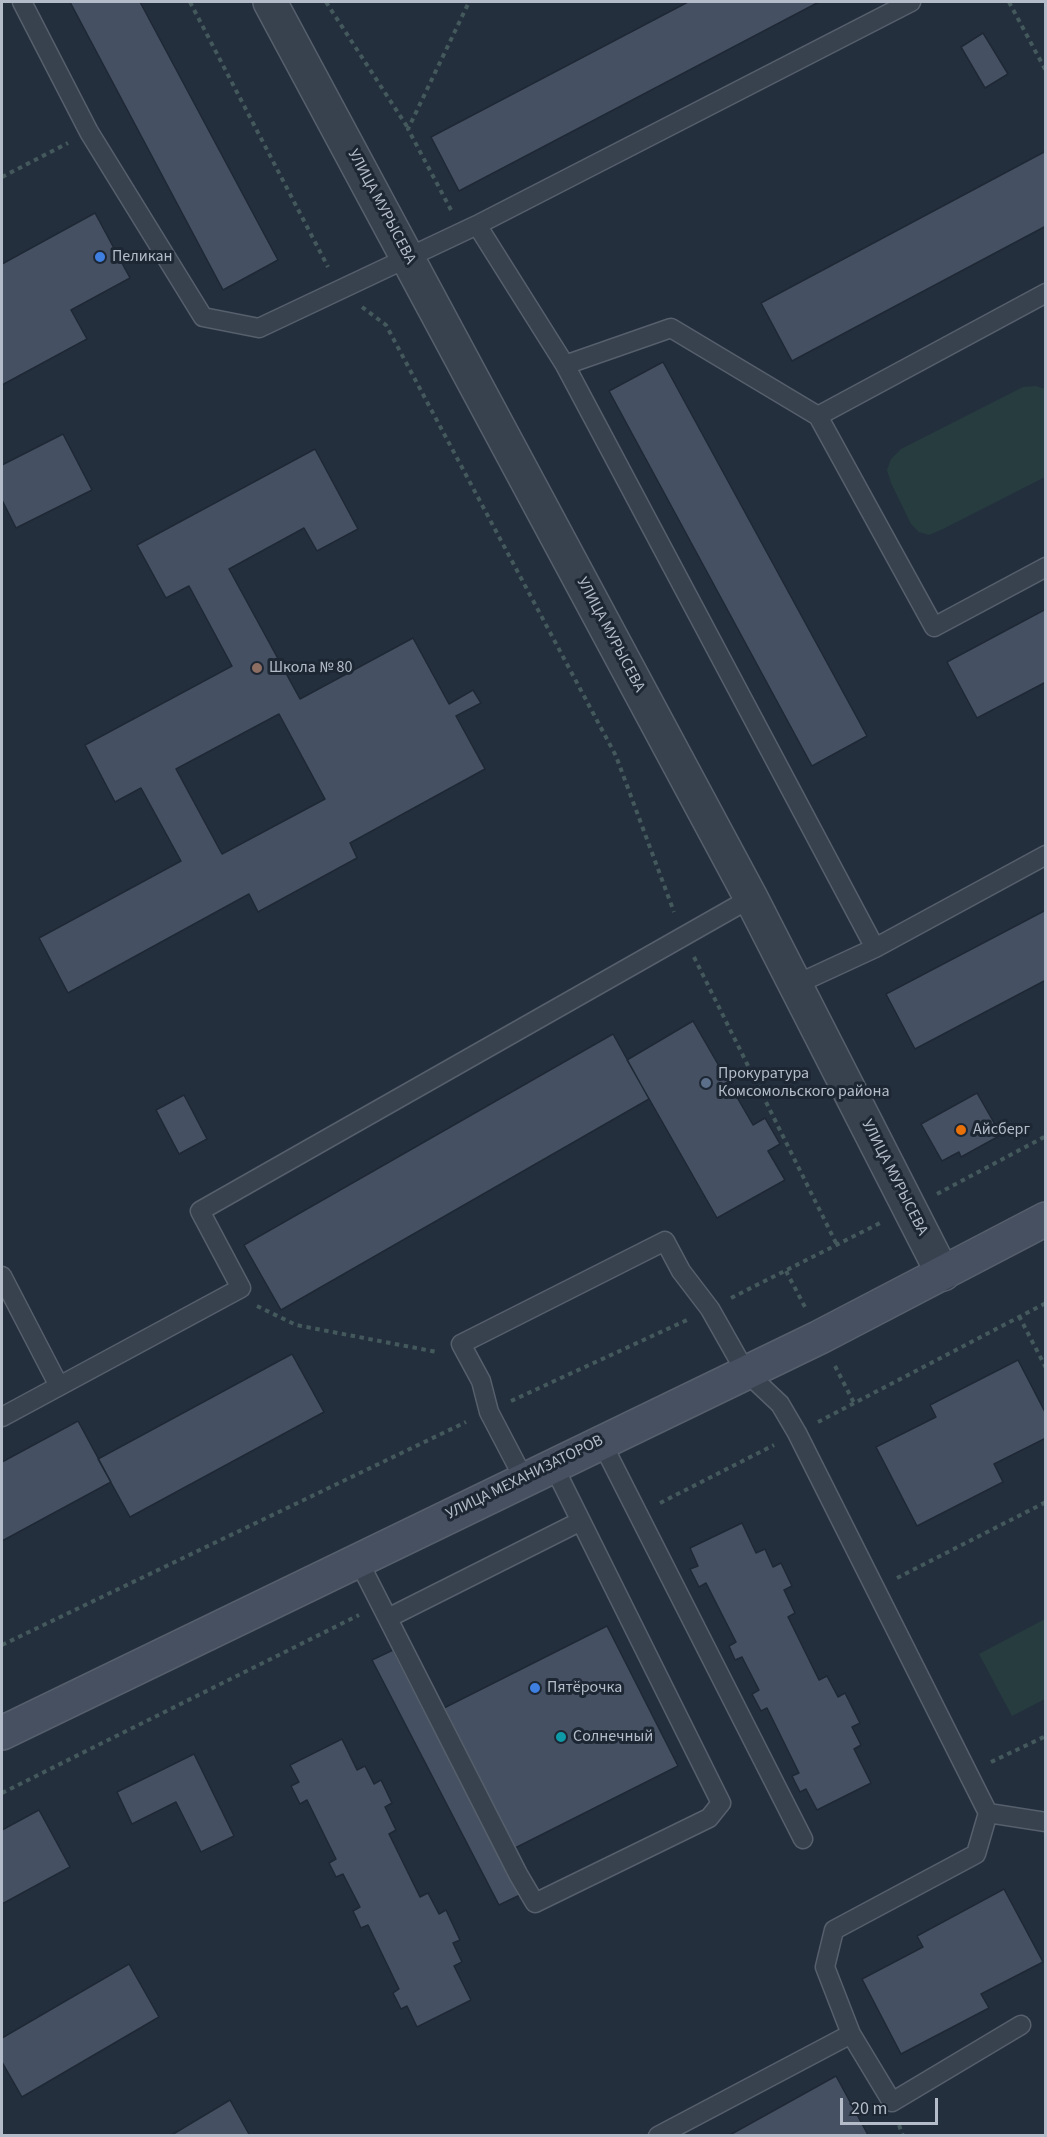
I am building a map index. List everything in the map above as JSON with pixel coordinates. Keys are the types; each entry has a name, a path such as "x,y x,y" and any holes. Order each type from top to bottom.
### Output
{"main road":[{"name":"УЛИЦА МЕХАНИЗАТОРОВ","path":"2,1733 745,1371 820,1337 1046,1219"}],"street":[{"name":"УЛИЦА МУРЫСЕВА","path":"270,2 751,898 943,1274"}],"lane":[{"path":"22,2 89,132 203,317 259,328 344,286 410,259 911,2"},
{"path":"470,229 565,365 875,948"},
{"path":"818,416 1046,293"},
{"path":"565,365 671,328 818,416 934,627 1046,567"},
{"path":"795,985 875,948 1046,855"},
{"path":"2,1417 241,1288 200,1211 751,898"},
{"path":"524,1479 489,1412 481,1381 461,1344 665,1241 681,1271 710,1309 745,1371 780,1404 797,1432 988,1813 976,1854 834,1930 825,1967 851,2034 892,2102 1021,2025"},
{"path":"2,1276 59,1386"},
{"path":"601,1441 803,1839"},
{"path":"358,1560 535,1903 709,1818 721,1803 553,1465"},
{"path":"384,1611 581,1521"},
{"path":"988,1813 1046,1822"},
{"path":"658,2136 851,2034"}],"path":[{"path":"189,2 328,268 361,306 386,324 610,746 684,936 837,1245"},
{"path":"326,2 470,229"},
{"path":"408,129 469,2"},
{"path":"1009,2 1046,71"},
{"path":"2,177 89,132"},
{"path":"2,1645 710,1309 1046,1136"},
{"path":"232,1293 296,1325 469,1359"},
{"path":"638,1515 1046,1303"},
{"path":"1019,1316 1046,1368"},
{"path":"892,1580 1046,1502"},
{"path":"2,1793 384,1611"},
{"path":"985,1765 1046,1736"}],"green space":[{"path":"1036,386 1045,389 1045,477 943,529 929,535 919,532 911,524 891,483 887,470 891,459 901,449 1023,387"},
{"path":"1045,1619 1045,1699 1012,1716 979,1654"}],"building":[{"path":"70,2 140,2 278,260 223,290"},
{"path":"688,2 819,2 459,191 431,137"},
{"path":"983,33 1008,74 985,88 961,47"},
{"path":"1046,151 1046,226 792,361 761,303"},
{"path":"95,213 130,278 71,310 87,339 2,385 2,264"},
{"path":"663,362 867,736 812,766 609,391"},
{"path":"63,434 92,490 16,528 2,500 2,465"},
{"path":"315,449 358,529 317,551 304,528 229,569 300,699 413,638 449,704 473,690 481,703 456,716 485,769 350,843 357,858 258,912 249,894 68,993 39,938 181,861 141,788 115,802 85,745 232,666 189,586 166,598 137,545","holes":["279,714 325,799 222,854 176,769"]},
{"path":"1046,609 1046,682 977,718 947,662"},
{"path":"1046,910 1046,980 915,1049 886,994"},
{"path":"693,1021 753,1125 765,1118 780,1144 768,1151 785,1180 717,1218 627,1060"},
{"path":"613,1034 649,1099 281,1310 244,1245"},
{"name":"Айсберг","path":"977,1093 1001,1135 961,1157 959,1152 942,1161 921,1124"},
{"path":"184,1095 207,1139 179,1154 156,1110"},
{"path":"292,1354 324,1412 130,1517 98,1459"},
{"path":"1018,1360 1046,1414 1046,1438 994,1464 1003,1482 917,1526 876,1447 936,1417 930,1405"},
{"path":"78,1421 111,1482 2,1541 2,1462"},
{"path":"742,1523 756,1553 765,1549 773,1567 781,1563 792,1586 784,1590 795,1613 788,1617 819,1680 827,1676 838,1697 845,1693 860,1723 852,1727 861,1745 854,1749 871,1783 817,1810 806,1789 800,1792 792,1776 799,1773 767,1708 761,1711 752,1694 759,1690 742,1657 735,1660 729,1646 736,1642 706,1583 699,1587 690,1569 698,1566 690,1548"},
{"name":"Солнечный","path":"607,1626 678,1766 515,1848 444,1708"},
{"path":"393,1650 520,1895 499,1905 372,1660"},
{"path":"342,1739 357,1770 365,1766 374,1784 381,1780 392,1803 385,1807 396,1830 389,1834 420,1897 428,1893 439,1914 446,1910 460,1940 453,1943 462,1962 454,1966 471,2000 417,2027 407,2006 401,2009 393,1993 399,1989 368,1925 361,1928 353,1911 360,1907 343,1874 336,1877 329,1863 336,1859 307,1800 300,1804 291,1786 299,1782 290,1765"},
{"path":"194,1754 234,1836 201,1852 176,1802 132,1824 117,1792"},
{"path":"39,1810 70,1867 2,1904 2,1830"},
{"path":"1004,1889 1043,1962 981,1994 989,2008 901,2054 862,1979 923,1947 917,1936"},
{"path":"129,1964 159,2017 22,2097 2,2062 2,2038"},
{"path":"836,2076 868,2135 728,2136"},
{"path":"230,2100 250,2136 170,2136"}],"place":[{"name":"Пеликан","path":"100,257"},
{"name":"Школа № 80","path":"257,668"},
{"name":"Прокуратура Комсомольского района","path":"706,1083"},
{"name":"Айсберг","path":"961,1130"},
{"name":"Пятёрочка","path":"535,1688"},
{"name":"Солнечный","path":"561,1737"}]}
